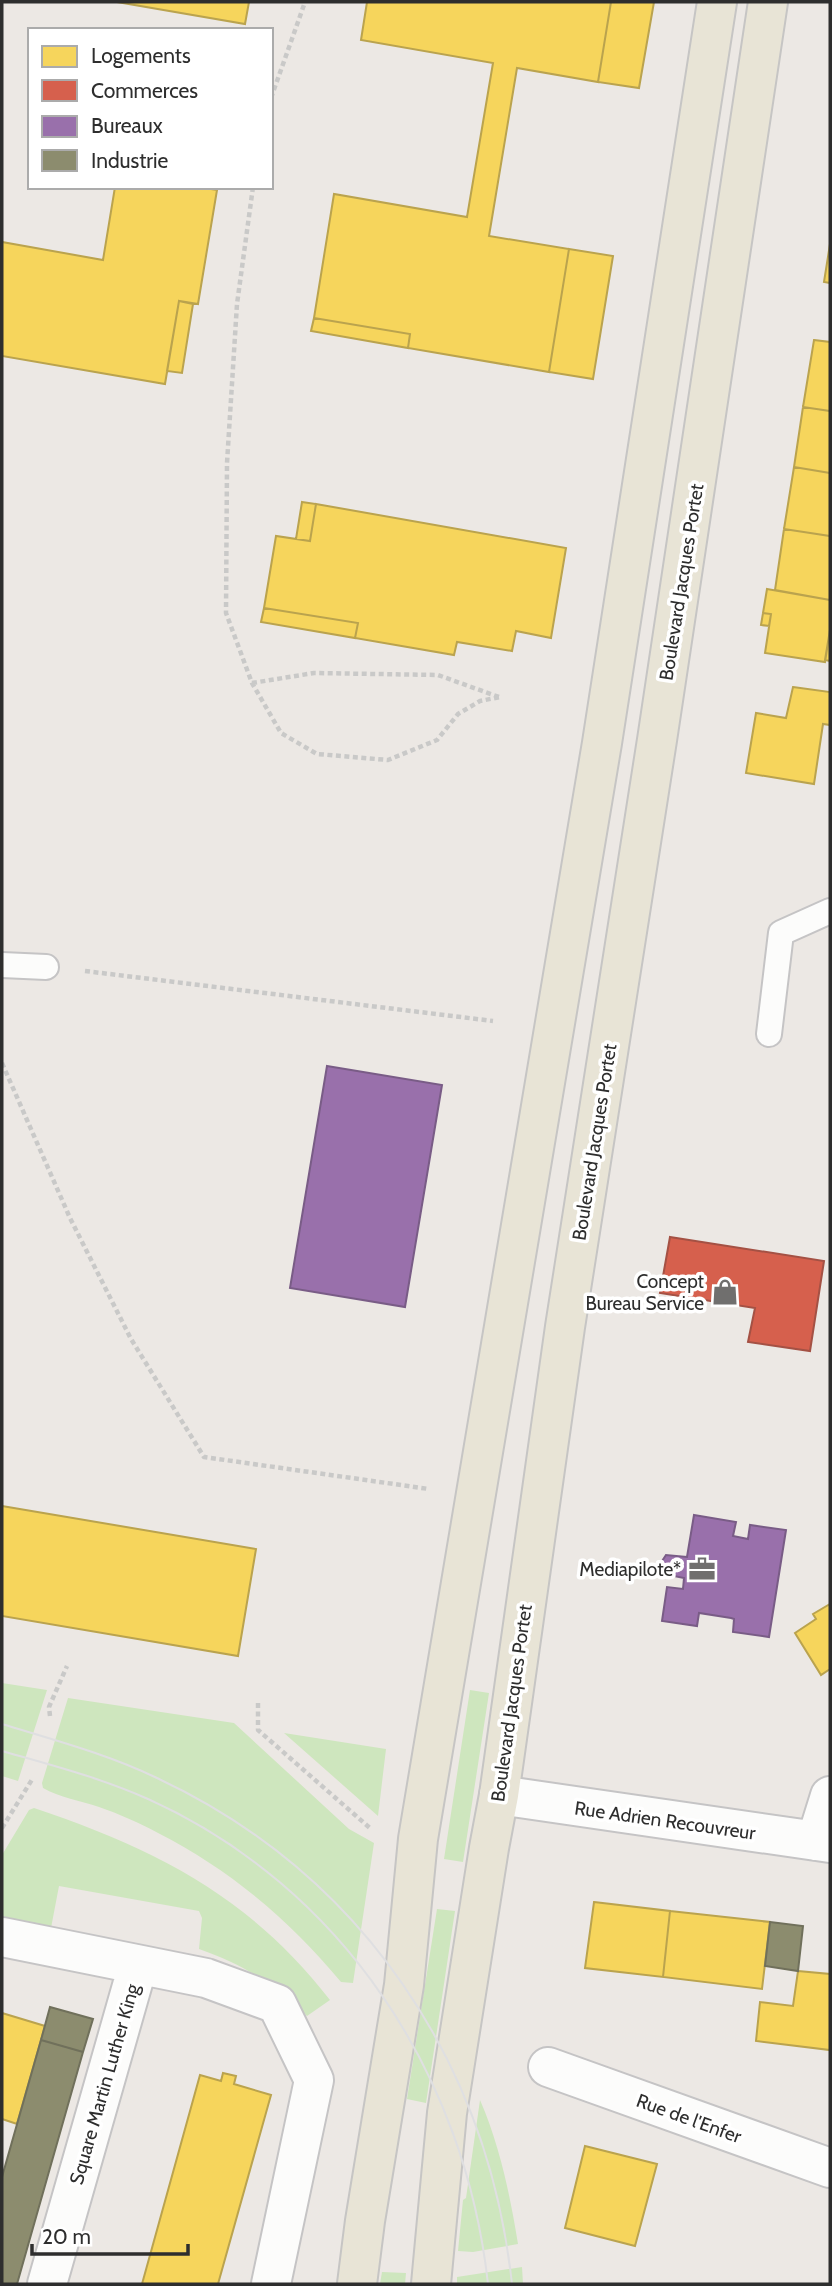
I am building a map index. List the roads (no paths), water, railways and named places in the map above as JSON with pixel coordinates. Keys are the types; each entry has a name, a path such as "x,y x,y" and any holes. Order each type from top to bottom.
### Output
{"main road":[{"path":"357,2284 404,1985 418,1839 602,743 718,2"},
{"name":"Boulevard Jacques Portet","path":"431,2284 446,2113 499,1795 565,1327 768,2"}],"street":[{"name":"Rue Adrien Recouvreur","path":"499,1795 823,1842"},
{"path":"823,1842 830,1796"},
{"name":"Square Martin Luther King","path":"2,1937 206,1978 277,2004 314,2080 271,2284"},
{"name":"Square Martin Luther King","path":"47,2284 138,1965"},
{"name":"Rue de l'Enfer","path":"548,2067 830,2168"}],"lane":[{"path":"769,1034 781,933 830,911"},
{"path":"2,965 46,967"}],"tram line":[{"path":"2,1724 138,1769 230,1818 296,1866 353,1922 402,1984 443,2052 475,2125 498,2202 512,2284"},
{"path":"2,1751 130,1791 218,1837 280,1883 335,1936 382,1996 422,2062 453,2132 475,2207 488,2284"}],"place":[{"name":"Concept Bureau Service","path":"725,1292"},
{"name":"Mediapilote*","path":"702,1569"}]}
